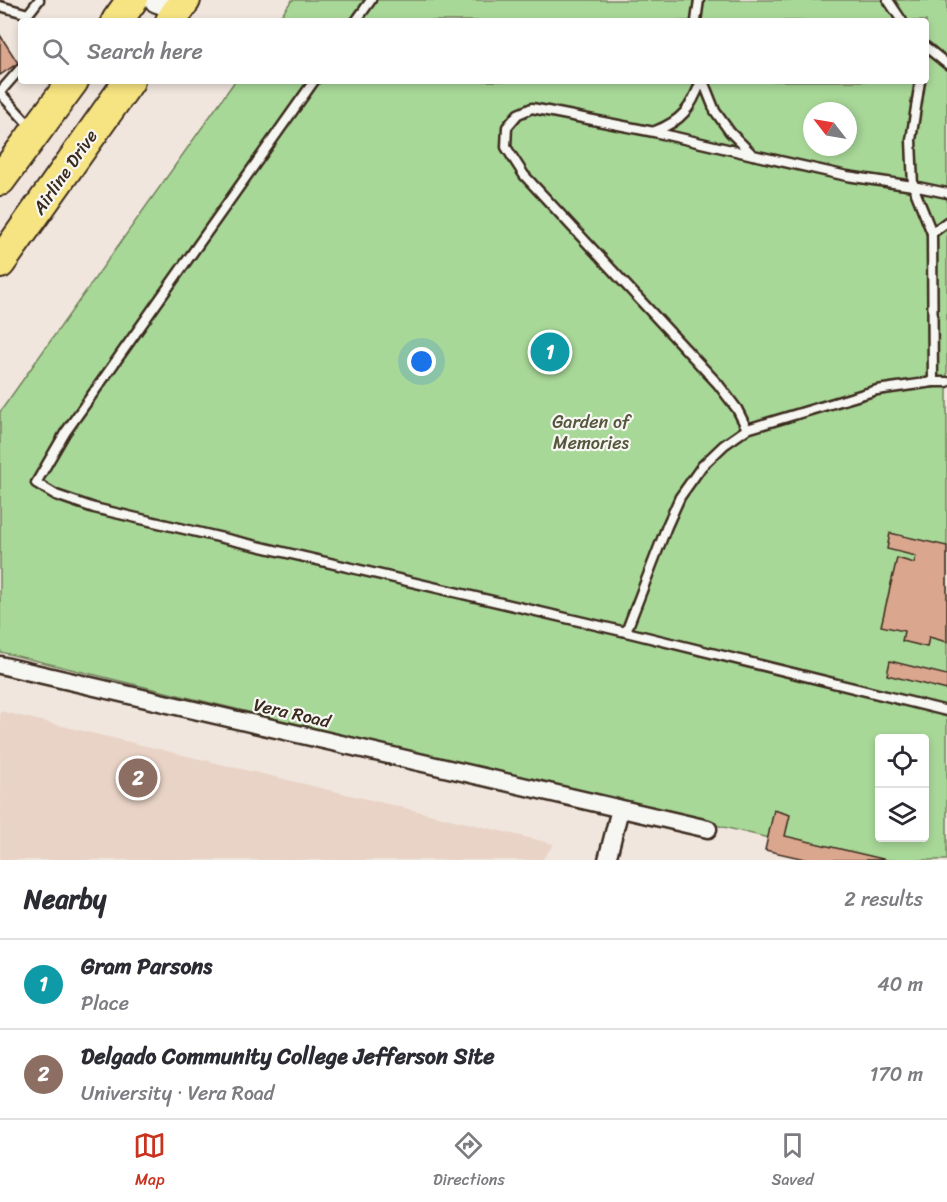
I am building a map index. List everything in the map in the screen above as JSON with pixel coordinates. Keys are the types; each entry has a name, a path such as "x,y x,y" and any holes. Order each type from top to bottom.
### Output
{"highway":[{"path":"119,18 132,0"},
{"path":"0,180 71,84"},
{"name":"Airline Drive","path":"4,253 127,84"}],"street":[{"name":"Vera Road","path":"0,665 708,829"},
{"path":"607,860 620,809"}],"lane":[{"path":"0,6 28,17 39,0"},
{"path":"358,18 371,0"},
{"path":"696,18 699,0"},
{"path":"888,0 900,18"},
{"path":"929,49 947,64"},
{"path":"18,71 0,92 35,132"},
{"path":"312,84 65,433 36,483 56,495 94,508 626,632 947,711"},
{"path":"654,132 669,126 685,113 701,84"},
{"path":"703,84 715,111 730,132 753,155"},
{"path":"919,84 910,140 913,186 932,232 933,382"},
{"path":"747,429 737,409 718,384 524,175 506,147 507,128 518,114 532,108 654,132 847,176 913,186 947,194"},
{"path":"932,232 947,222"},
{"path":"626,632 680,496 702,466 724,445 747,429 877,390 947,382"}],"shaded area":[{"path":"0,711 554,844 542,860 0,860"}],"green space":[{"name":"Garden of Memories","path":"292,0 947,0 947,860 860,860 0,652 0,412 233,84 929,84 929,18 279,18"}],"building":[{"path":"0,35 18,63 0,75"},
{"path":"890,533 947,546 947,642 929,637 927,647 902,641 904,631 881,626 897,558 914,563 916,556 887,549"},
{"path":"890,661 947,675 947,690 887,675"},
{"path":"774,810 790,815 785,836 887,860 809,860 765,850"}],"place":[{"name":"Gram Parsons","path":"550,352"},
{"name":"Delgado Community College Jefferson Site","path":"138,778"}]}
